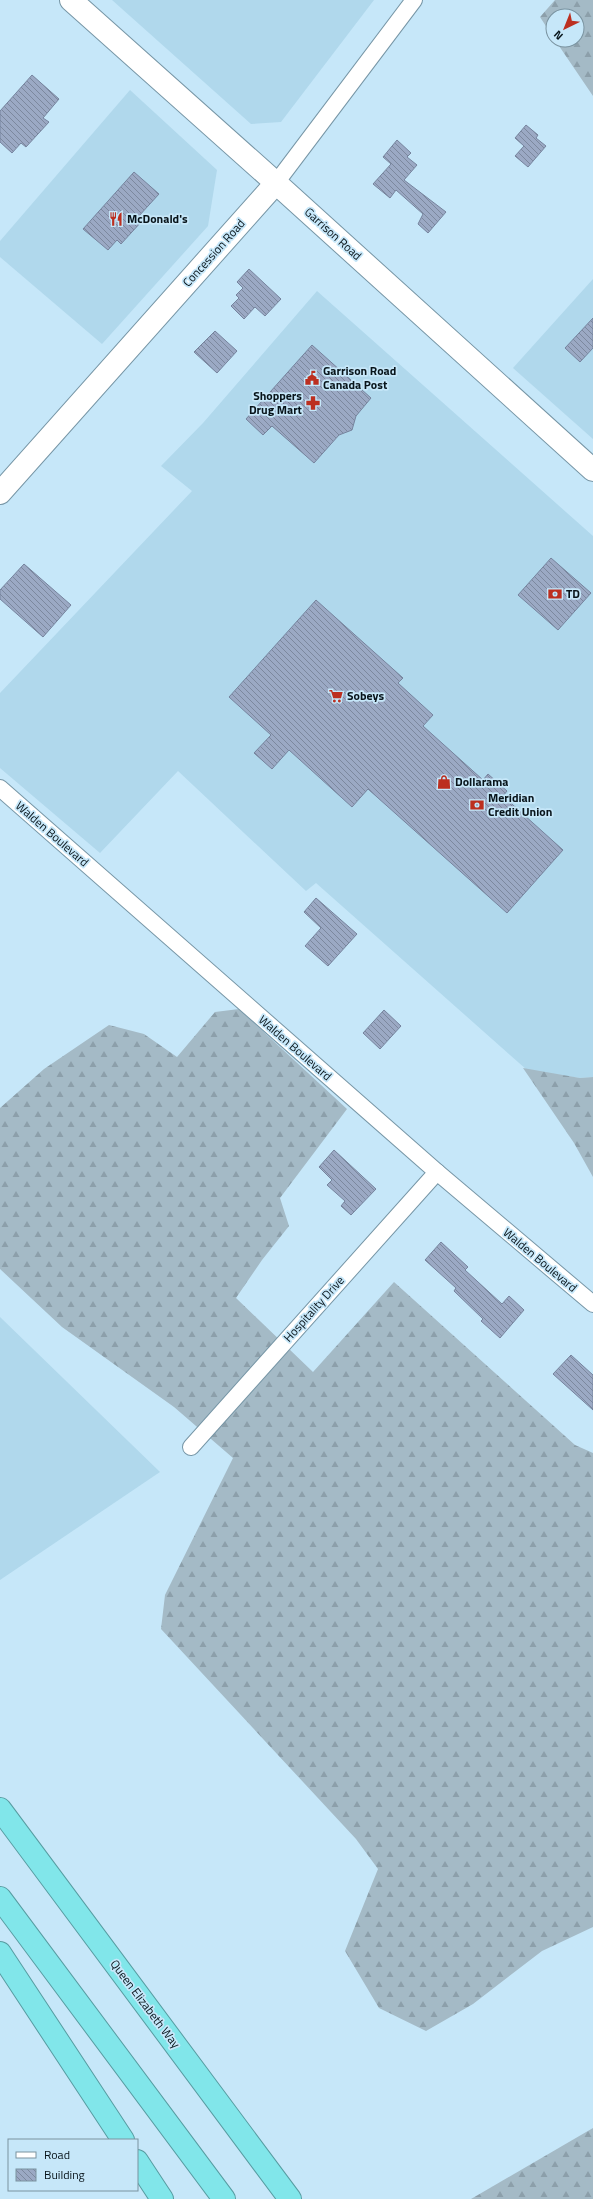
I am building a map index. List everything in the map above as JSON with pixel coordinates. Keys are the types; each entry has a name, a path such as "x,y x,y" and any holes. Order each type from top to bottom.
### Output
{"highway":[{"name":"Queen Elizabeth Way","path":"0,1809 290,2199"},
{"path":"0,1898 224,2199"},
{"path":"0,1953 122,2139"},
{"path":"138,2163 162,2199"}],"main road":[{"name":"Garrison Road","path":"71,0 593,470"},
{"name":"Concession Road","path":"0,493 276,183"}],"street":[{"name":"Concession Road","path":"276,183 414,0"},
{"name":"Walden Boulevard","path":"0,788 437,1172 593,1304"},
{"name":"Hospitality Drive","path":"191,1447 437,1172"}],"shaded area":[{"path":"112,0 374,0 281,122 251,124"},
{"path":"130,90 217,170 208,226 102,344 0,257 0,241"},
{"path":"593,279 593,439 513,368"},
{"path":"317,291 593,536 593,1077 580,1078 527,1070 316,883 306,891 178,771 100,853 0,768 0,693 192,491 161,466 203,423"},
{"path":"0,1317 160,1472 0,1580"}],"green space":[{"path":"555,0 593,0 593,96 560,48 585,48 585,8 548,8"},
{"path":"545,11 545,25 540,17"},
{"path":"239,1009 347,1109 280,1198 289,1226 262,1260 236,1298 313,1372 394,1282 575,1445 593,1453 593,1927 542,1951 473,2004 426,2031 379,2008 345,1951 378,1869 356,1839 161,1629 165,1595 233,1458 174,1407 62,1327 0,1269 0,1108 44,1069 109,1025 144,1034 177,1057 215,1012"},
{"path":"523,1068 580,1078 593,1077 593,1177 574,1143"},
{"path":"593,2128 593,2199 471,2199"}],"building":[{"path":"32,75 59,99 43,118 49,122 26,147 21,143 12,153 0,142 0,111"},
{"path":"526,125 538,135 536,138 546,146 528,167 515,156 524,146 515,138"},
{"path":"397,140 411,153 407,157 417,165 404,180 446,212 428,233 418,224 423,214 396,190 390,198 373,184 391,164 383,157"},
{"name":"McDonald's","path":"134,172 159,194 138,217 142,221 121,244 117,240 108,250 83,229"},
{"path":"249,269 281,299 265,316 255,307 244,319 231,306 239,298 236,295 243,288 237,282"},
{"path":"593,318 593,348 580,362 565,348"},
{"path":"215,331 237,351 217,373 194,352"},
{"name":"Shoppers Drug Mart","path":"312,345 371,398 356,416 352,430 339,435 314,463 272,426 263,435 246,419"},
{"name":"TD","path":"551,558 591,593 558,630 518,595"},
{"path":"24,564 71,605 43,637 0,599 0,590"},
{"path":"316,600 403,678 398,683 433,715 423,726 483,780 488,774 507,791 503,796 563,850 507,913 368,789 352,807 289,750 272,769 254,753 271,735 229,697"},
{"path":"316,898 357,934 328,966 305,946 321,928 304,912"},
{"path":"384,1010 401,1026 380,1049 363,1033"},
{"path":"334,1150 376,1189 351,1215 341,1206 345,1201 327,1185 332,1180 319,1167"},
{"path":"441,1242 468,1267 465,1270 502,1304 509,1296 524,1310 500,1338 481,1321 483,1319 454,1291 456,1288 425,1260"},
{"path":"571,1355 593,1375 593,1410 553,1374"}],"place":[{"name":"McDonald's","path":"116,219"},
{"name":"Garrison Road Canada Post","path":"312,378"},
{"name":"Shoppers Drug Mart","path":"313,403"},
{"name":"TD","path":"555,594"},
{"name":"Sobeys","path":"336,696"},
{"name":"Dollarama","path":"444,782"},
{"name":"Meridian Credit Union","path":"477,805"}]}
